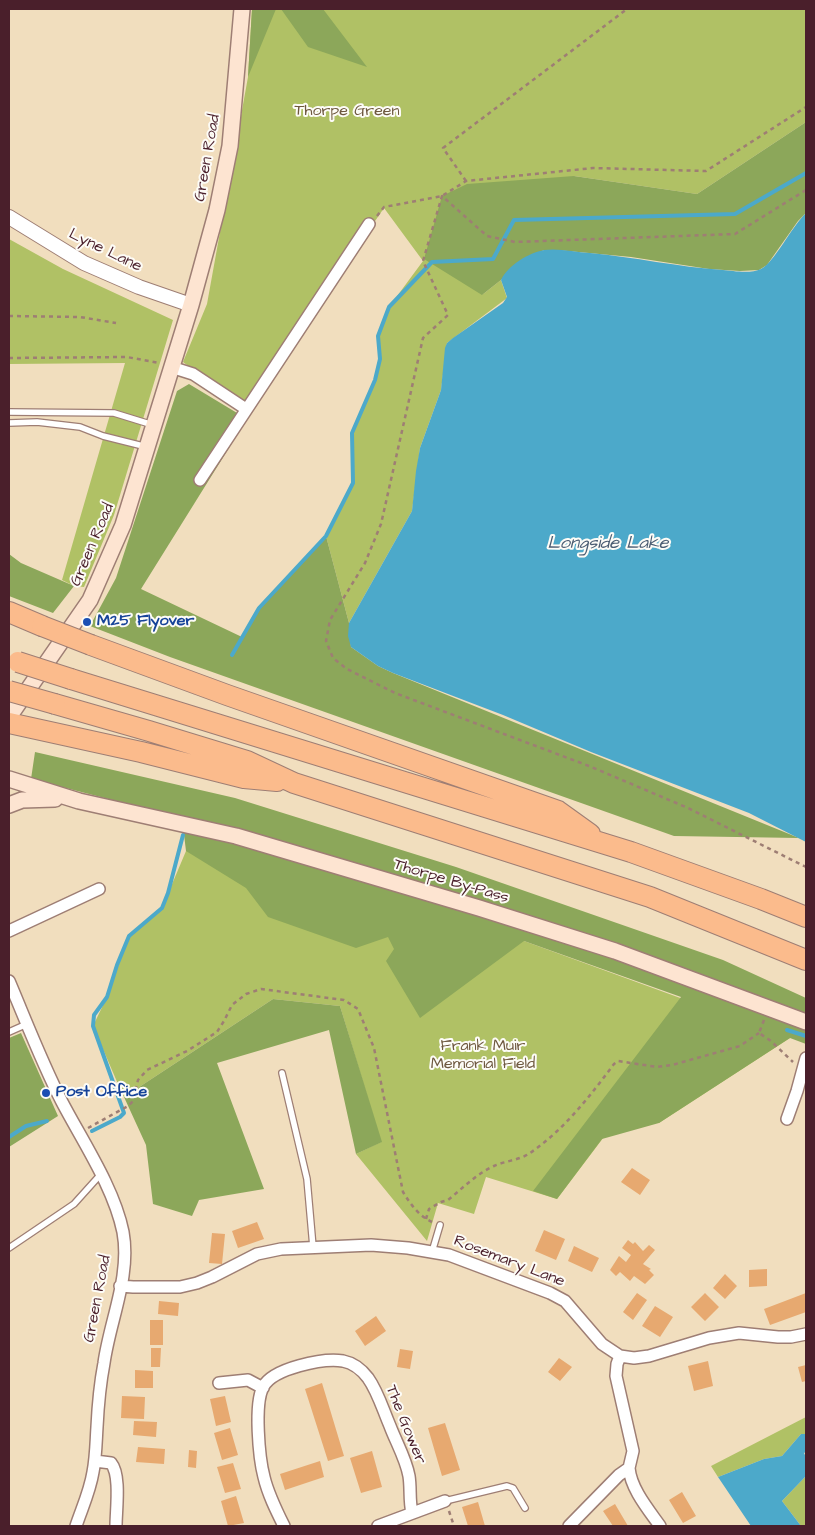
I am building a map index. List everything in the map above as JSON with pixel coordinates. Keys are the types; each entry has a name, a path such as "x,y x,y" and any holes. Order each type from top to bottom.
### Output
{"highway":[{"path":"9,612 226,696 558,811 604,844"},
{"path":"12,659 604,844 752,895 806,917"},
{"path":"9,691 247,761 294,783 650,897 806,960"},
{"path":"9,723 244,778 294,783"}],"main road":[{"name":"Green Road","path":"9,717 90,600 123,525 191,305 217,210 230,146 242,9"},
{"name":"Thorpe By-Pass","path":"9,779 79,801 236,836 479,908 615,950 806,1022"},
{"path":"9,787 9,804"},
{"name":"Thorpe By-Pass","path":"9,804 22,800 47,798 79,801"}],"street":[{"name":"Lyne Lane","path":"9,217 84,263 139,287 191,305"},
{"path":"200,480 369,224"},
{"path":"171,367 193,374 246,409"},
{"path":"9,931 99,889"},
{"name":"Green Road","path":"9,981 62,1102 80,1132 101,1174 116,1211 122,1232 124,1269 104,1363 95,1461 90,1488 76,1526"},
{"path":"787,1119 804,1070 806,1058"},
{"name":"Rosemary Lane","path":"120,1286 180,1287 212,1277 257,1254 281,1249 371,1245 408,1248 449,1255 560,1298 565,1301 602,1344 620,1356"},
{"path":"660,1526 635,1488 630,1476 629,1468 633,1451 616,1376 620,1356 634,1358 649,1356 701,1340 739,1333 778,1337 806,1334"},
{"name":"The Gower","path":"263,1388 274,1376 309,1364 326,1361 344,1362 358,1368 368,1378 378,1397 409,1474 409,1502 412,1513"},
{"path":"219,1383 248,1380 263,1388 258,1405 264,1476 272,1502 284,1526"},
{"path":"95,1461 111,1463 115,1467 117,1477 116,1526"},
{"path":"569,1526 619,1475 629,1468"},
{"path":"378,1526 445,1501"}],"lane":[{"path":"9,412 114,413 153,425"},
{"path":"9,423 45,422 80,427 103,436 147,447"},
{"path":"9,1032 27,1024"},
{"path":"282,1073 307,1179 313,1247"},
{"path":"9,1248 74,1204 101,1174"},
{"path":"432,1252 440,1225"},
{"path":"445,1501 508,1486 512,1488 525,1508"}],"path":[{"path":"466,180 443,148 627,9"},
{"path":"369,224 384,207 442,196 466,180 593,168 706,171 806,107"},
{"path":"442,196 487,236 515,242 735,234 806,190"},
{"path":"442,196 423,261 448,315 423,338 381,524 365,563 330,620 326,641 333,658 347,669 395,693 598,770 688,808 806,867"},
{"path":"9,316 80,317 116,323"},
{"path":"9,358 127,356 171,367"},
{"path":"80,1132 128,1106 133,1101 138,1080 147,1070 187,1050 216,1032 232,1005 246,994 261,990 344,1000 358,1009 374,1048 403,1192 411,1206 426,1219 429,1209 448,1200 481,1172 528,1154 547,1140 570,1118 618,1061 657,1067 672,1065 740,1046 759,1033 769,1007"},
{"path":"759,1033 804,1070"},
{"path":"445,1501 454,1526"}],"green space":[{"name":"Thorpe Green","path":"252,9 806,9 806,122 697,194 574,176 482,295 501,280 507,298 447,343 441,390 420,448 412,511 349,623 326,536 353,483 352,433 375,380 380,359 378,336 389,307 423,261 384,208 246,409 183,362 207,304 248,77"},
{"path":"252,9 276,9 248,77"},
{"path":"281,9 323,9 367,67 308,47"},
{"path":"806,122 806,213 798,221 767,265 759,270 709,269 631,257 544,250 516,264 501,280 482,295 424,259 442,196 467,184 574,176 697,194"},
{"path":"9,239 63,269 173,320 114,515 84,587 74,586 62,580 125,363 9,364"},
{"path":"189,384 247,419 141,589 242,637 259,608 326,536 349,623 351,647 378,666 799,838 674,836 170,657 90,626 116,578 177,391"},
{"path":"9,554 21,563 74,586 53,613 9,596"},
{"path":"35,752 235,798 456,867 723,960 806,998 806,1044 790,1038 659,1123 602,1139 557,1199 533,1191 681,997 524,941 420,1018 386,961 394,949 388,937 356,948 268,917 246,888 186,851 182,818 31,779"},
{"name":"Frank Muir Memorial Field","path":"197,848 524,941 790,1038 659,1123 619,1117 557,1199 486,1177 474,1214 438,1203 427,1241 356,1154 381,1142 340,1006 273,999 124,1097 93,1026 107,997 129,936 162,908 186,851"},
{"path":"273,999 340,1006 382,1142 356,1154 329,1030 217,1063 264,1189 199,1200 192,1216 153,1204 146,1145 124,1097"},
{"path":"21,1033 58,1116 9,1147 9,1038"},
{"path":"806,1417 806,1434 801,1434 782,1456 764,1459 718,1477 711,1466"},
{"path":"806,1476 806,1526 801,1526 782,1501"}],"water":[{"name":"Longside Lake","path":"806,213 806,842 749,813 393,673 378,666 351,647 348,636 349,623 412,511 420,448 441,390 447,343 503,303 507,297 501,280 509,269 519,260 532,254 555,249 706,269 757,271 772,260"},
{"path":"801,1434 806,1434 806,1450 804,1454 806,1455 806,1476 782,1501 801,1526 751,1526 718,1477 764,1459 782,1456"}],"building":[{"path":"632,1168 650,1180 640,1195 621,1182"},
{"path":"257,1222 264,1239 238,1248 232,1231"},
{"path":"544,1230 565,1239 556,1260 535,1251"},
{"path":"212,1233 225,1234 222,1264 209,1263"},
{"path":"628,1240 633,1244 635,1242 643,1251 649,1245 655,1250 643,1264 651,1269 649,1270 654,1275 645,1284 634,1276 630,1281 620,1272 616,1276 610,1270 619,1256 626,1262 631,1255 622,1248"},
{"path":"574,1246 599,1258 592,1272 568,1261"},
{"path":"767,1269 767,1286 749,1287 749,1270"},
{"path":"725,1274 737,1286 725,1299 713,1288"},
{"path":"637,1293 647,1300 633,1320 623,1312"},
{"path":"705,1293 719,1307 705,1321 691,1307"},
{"path":"806,1293 806,1312 770,1325 764,1309"},
{"path":"159,1301 179,1303 178,1316 158,1314"},
{"path":"655,1306 673,1317 660,1337 642,1326"},
{"path":"376,1316 386,1331 365,1346 355,1331"},
{"path":"150,1320 163,1320 163,1345 150,1345"},
{"path":"151,1348 161,1348 160,1367 151,1367"},
{"path":"400,1349 413,1351 410,1369 397,1367"},
{"path":"559,1358 572,1367 560,1381 548,1372"},
{"path":"708,1361 713,1386 694,1391 688,1366"},
{"path":"806,1365 806,1381 802,1382 798,1367"},
{"path":"135,1370 153,1371 153,1388 135,1388"},
{"path":"322,1383 344,1456 328,1461 305,1389"},
{"path":"122,1396 145,1397 144,1419 121,1418"},
{"path":"225,1396 231,1422 216,1426 210,1399"},
{"path":"134,1421 157,1422 156,1437 133,1435"},
{"path":"445,1423 460,1470 442,1476 428,1428"},
{"path":"230,1428 238,1455 222,1460 214,1433"},
{"path":"138,1447 165,1449 164,1464 136,1462"},
{"path":"189,1450 197,1451 196,1468 188,1467"},
{"path":"372,1451 382,1487 361,1493 350,1458"},
{"path":"320,1461 324,1477 285,1490 280,1474"},
{"path":"233,1463 241,1489 225,1493 217,1467"},
{"path":"682,1492 696,1516 683,1523 669,1500"},
{"path":"236,1496 244,1523 228,1526 221,1501"},
{"path":"478,1502 485,1526 468,1526 462,1507"},
{"path":"615,1504 628,1526 613,1526 603,1511"}],"waterway":[{"path":"232,655 259,608 326,536 353,483 352,433 375,380 380,359 378,336 389,307 432,262 493,259 514,220 735,214 806,173"},
{"path":"92,1131 120,1117 124,1113 93,1026 94,1015 107,997 129,936 162,908 168,893 183,835"},
{"path":"787,1030 806,1036"},
{"path":"9,1137 26,1126 47,1121"}],"place":[{"name":"M25 Flyover","path":"87,622"},
{"name":"Post Office","path":"46,1093"}]}
